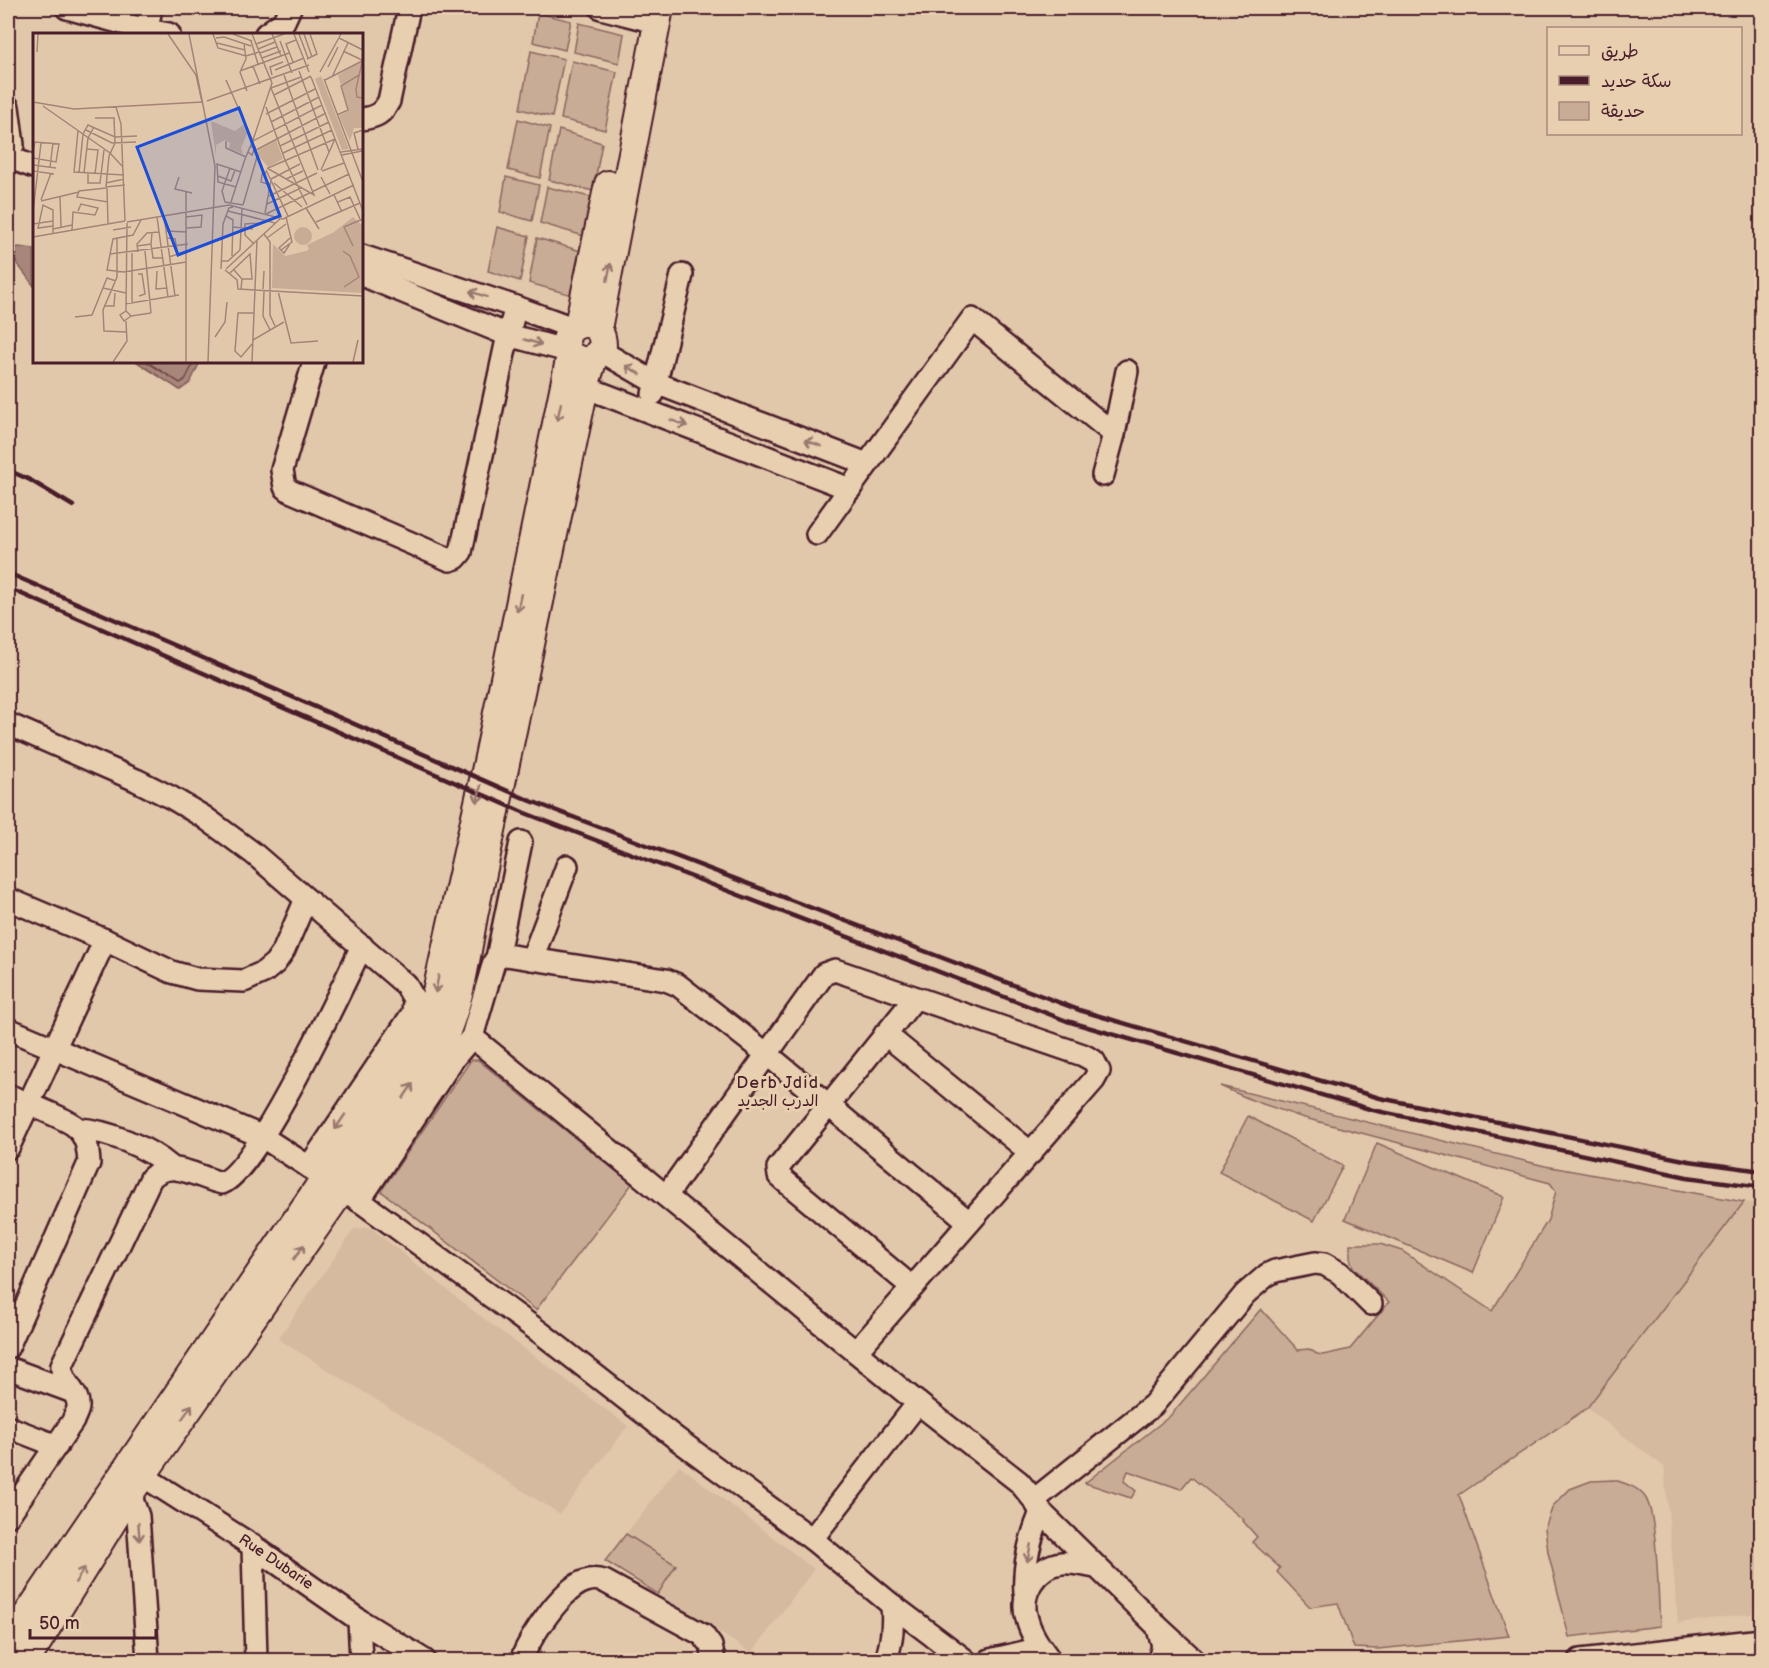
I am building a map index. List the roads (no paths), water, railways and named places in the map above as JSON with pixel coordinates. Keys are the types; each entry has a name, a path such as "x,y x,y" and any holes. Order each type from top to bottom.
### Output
{"main road":[{"path":"334,1184 413,1048 433,1005 583,343 650,11"},
{"path":"8,1642 128,1479 334,1184 447,1031 455,1010 585,387 583,343"},
{"path":"27,1660 128,1479"}],"street":[{"path":"67,8 146,32 151,8"},
{"path":"267,33 284,21 290,8"},
{"path":"363,119 377,117 389,101 409,8"},
{"path":"601,8 650,11"},
{"path":"8,107 9,148"},
{"path":"9,148 33,152"},
{"path":"9,148 33,166"},
{"path":"363,256 516,307 656,383 867,464"},
{"path":"363,275 508,335 583,343"},
{"path":"649,411 682,276"},
{"path":"314,363 282,470 285,487 450,560 456,558 461,552 516,307"},
{"path":"817,534 972,319 1114,435"},
{"path":"1102,475 1114,435 1127,371"},
{"path":"585,387 850,489"},
{"path":"8,724 135,780 204,817 253,854 405,985 414,999 415,1007 334,1184"},
{"path":"334,1184 472,1037 497,958 521,842"},
{"path":"532,959 567,866"},
{"path":"8,899 105,940 172,972 197,979 244,981 264,972 275,963 284,950 306,899"},
{"path":"8,1148 105,940"},
{"path":"78,1129 99,1132 146,1150 171,1167 222,1183 228,1181 237,1172 261,1136 303,1066 362,946"},
{"path":"497,958 506,955 666,980 678,985 768,1055 969,1222"},
{"path":"666,1196 824,974 835,970 1083,1055 1094,1061 1099,1071 1094,1080 856,1352"},
{"path":"912,1287 779,1176 778,1168 915,998"},
{"path":"8,1029 261,1136 334,1184 541,1333 677,1439 812,1539 892,1605 965,1660"},
{"path":"885,1034 1031,1153"},
{"path":"472,1037 918,1403 1018,1482 1037,1506 1095,1567 1194,1660"},
{"path":"8,1095 75,1125 85,1138 89,1163 8,1347"},
{"path":"8,1516 73,1421 79,1406 61,1374 62,1365 151,1178 159,1170 171,1167"},
{"path":"990,1660 1046,1654 1027,1621 1024,1609 1024,1580 1037,1506 1153,1405 1245,1294 1275,1271 1315,1263 1324,1264 1340,1273 1371,1304"},
{"path":"8,1368 73,1392"},
{"path":"812,1539 918,1403"},
{"path":"8,1427 57,1446"},
{"path":"128,1479 138,1516 148,1660"},
{"name":"Rue Dubarie","path":"128,1479 253,1546 359,1620 424,1660"},
{"path":"253,1546 256,1660"},
{"path":"1025,1596 1030,1584 1048,1567 1060,1563 1073,1563 1095,1567"},
{"path":"521,1660 528,1643 553,1608 578,1584 589,1580 604,1581 703,1635 711,1646 714,1660"},
{"path":"886,1660 893,1622 892,1605"},
{"path":"359,1620 361,1660"},
{"path":"1157,1626 1163,1645 1159,1660"},
{"path":"1580,1660 1761,1640"}],"water":[{"path":"18,247 33,249 33,285 13,258 13,251"},
{"path":"139,363 200,363 190,383 180,390"}],"railway":[{"path":"8,470 30,480 73,506"},
{"path":"8,573 531,801 1079,1010 1380,1098 1689,1161 1762,1171"},
{"path":"8,588 525,813 1067,1021 1373,1110 1687,1177 1762,1187"}],"district":[{"name":"Derb Jdid الدرب الجديد","path":"778,1092"}]}
